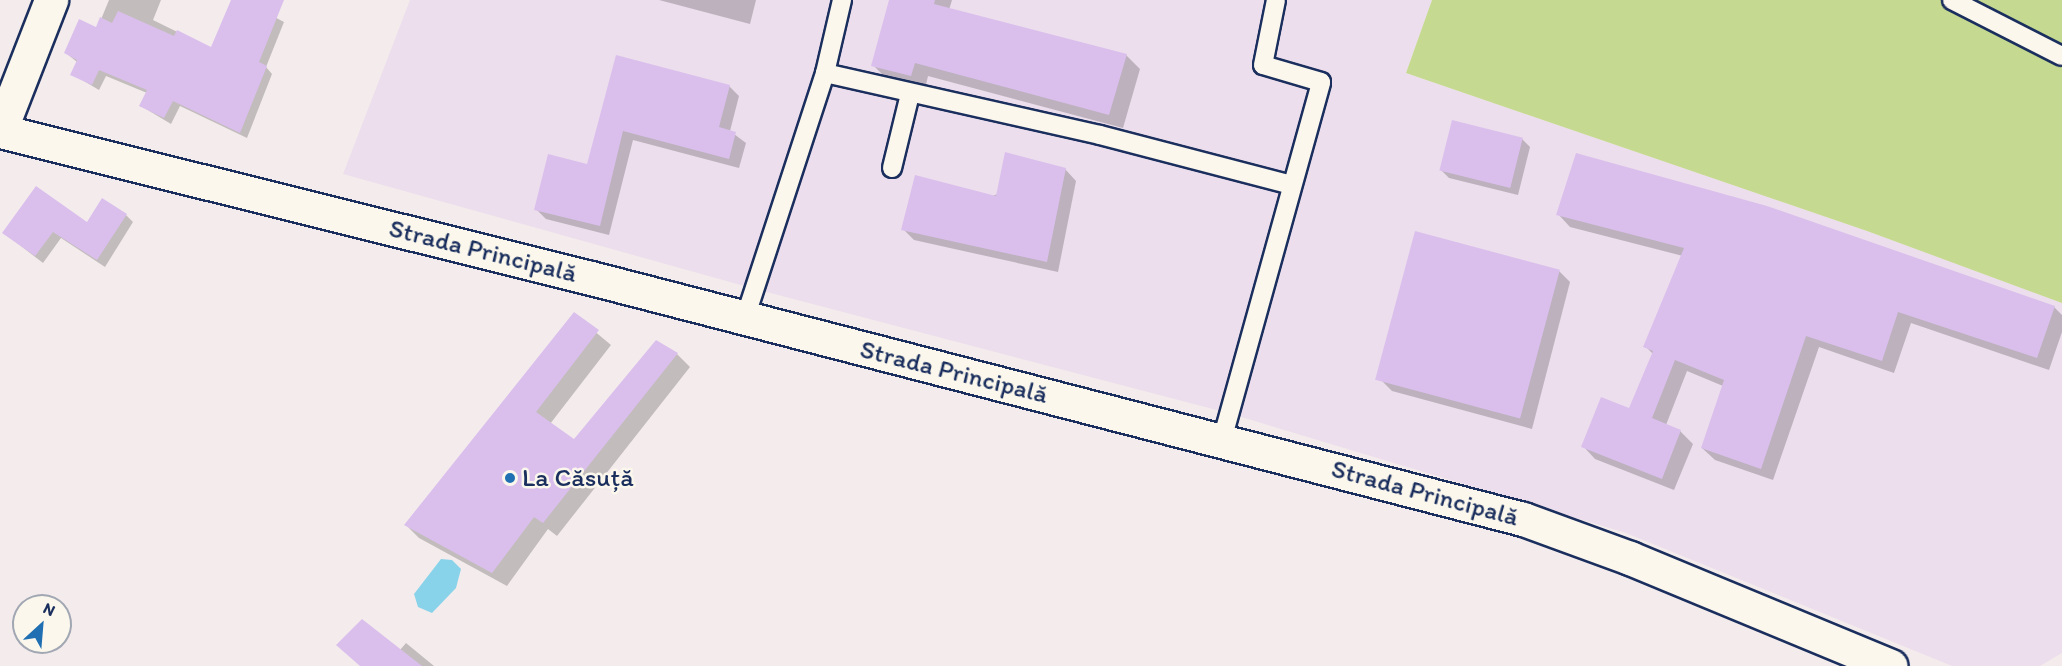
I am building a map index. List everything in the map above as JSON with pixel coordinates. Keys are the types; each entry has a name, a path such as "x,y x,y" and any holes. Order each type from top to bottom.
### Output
{"main road":[{"path":"0,131 51,0"},
{"name":"Strada Principală","path":"0,131 745,318 1523,519 1630,558 1891,666"}],"lane":[{"path":"745,318 825,73 842,0"},
{"path":"1222,440 1321,82 1263,65 1276,0"},
{"path":"1952,0 2062,56"},
{"path":"825,73 1100,135 1292,185"},
{"path":"892,168 910,94"}],"shaded area":[{"path":"410,0 1432,0 1406,73 1867,231 2062,303 2062,653 2040,666 1952,666 1626,533 1228,413 755,289 343,174"}],"green space":[{"path":"1432,0 2062,0 2062,303 1867,231 1406,73"}],"water":[{"path":"441,559 452,560 461,569 456,588 432,613 418,607 414,594"}],"building":[{"path":"231,0 284,0 259,62 267,66 240,133 173,101 164,118 139,106 147,90 99,70 92,85 70,75 77,60 64,53 79,19 96,27 100,17 112,23 118,11 174,36 177,30 211,47"},
{"path":"889,0 935,0 934,4 1127,54 1109,115 915,63 911,76 871,66"},
{"path":"616,55 730,85 719,127 736,132 729,159 623,131 600,226 534,210 548,154 587,164"},
{"path":"1452,120 1523,138 1510,188 1439,170"},
{"path":"1005,152 1066,168 1047,262 901,230 915,175 996,196"},
{"path":"1576,153 1767,206 2055,306 2037,358 1898,312 1882,361 1806,336 1761,469 1701,448 1724,380 1675,360 1652,418 1681,430 1662,479 1581,447 1601,397 1629,408 1653,351 1643,347 1684,248 1556,215"},
{"path":"36,186 87,222 102,198 127,214 97,260 53,232 35,256 2,233"},
{"path":"1415,231 1560,270 1520,419 1375,380"},
{"name":"La Căsuță","path":"574,312 599,330 536,412 574,439 656,340 678,353 543,523 534,517 492,573 404,525"},
{"path":"362,619 422,666 360,666 336,645"}],"place":[{"name":"La Căsuță","path":"510,478"}]}
